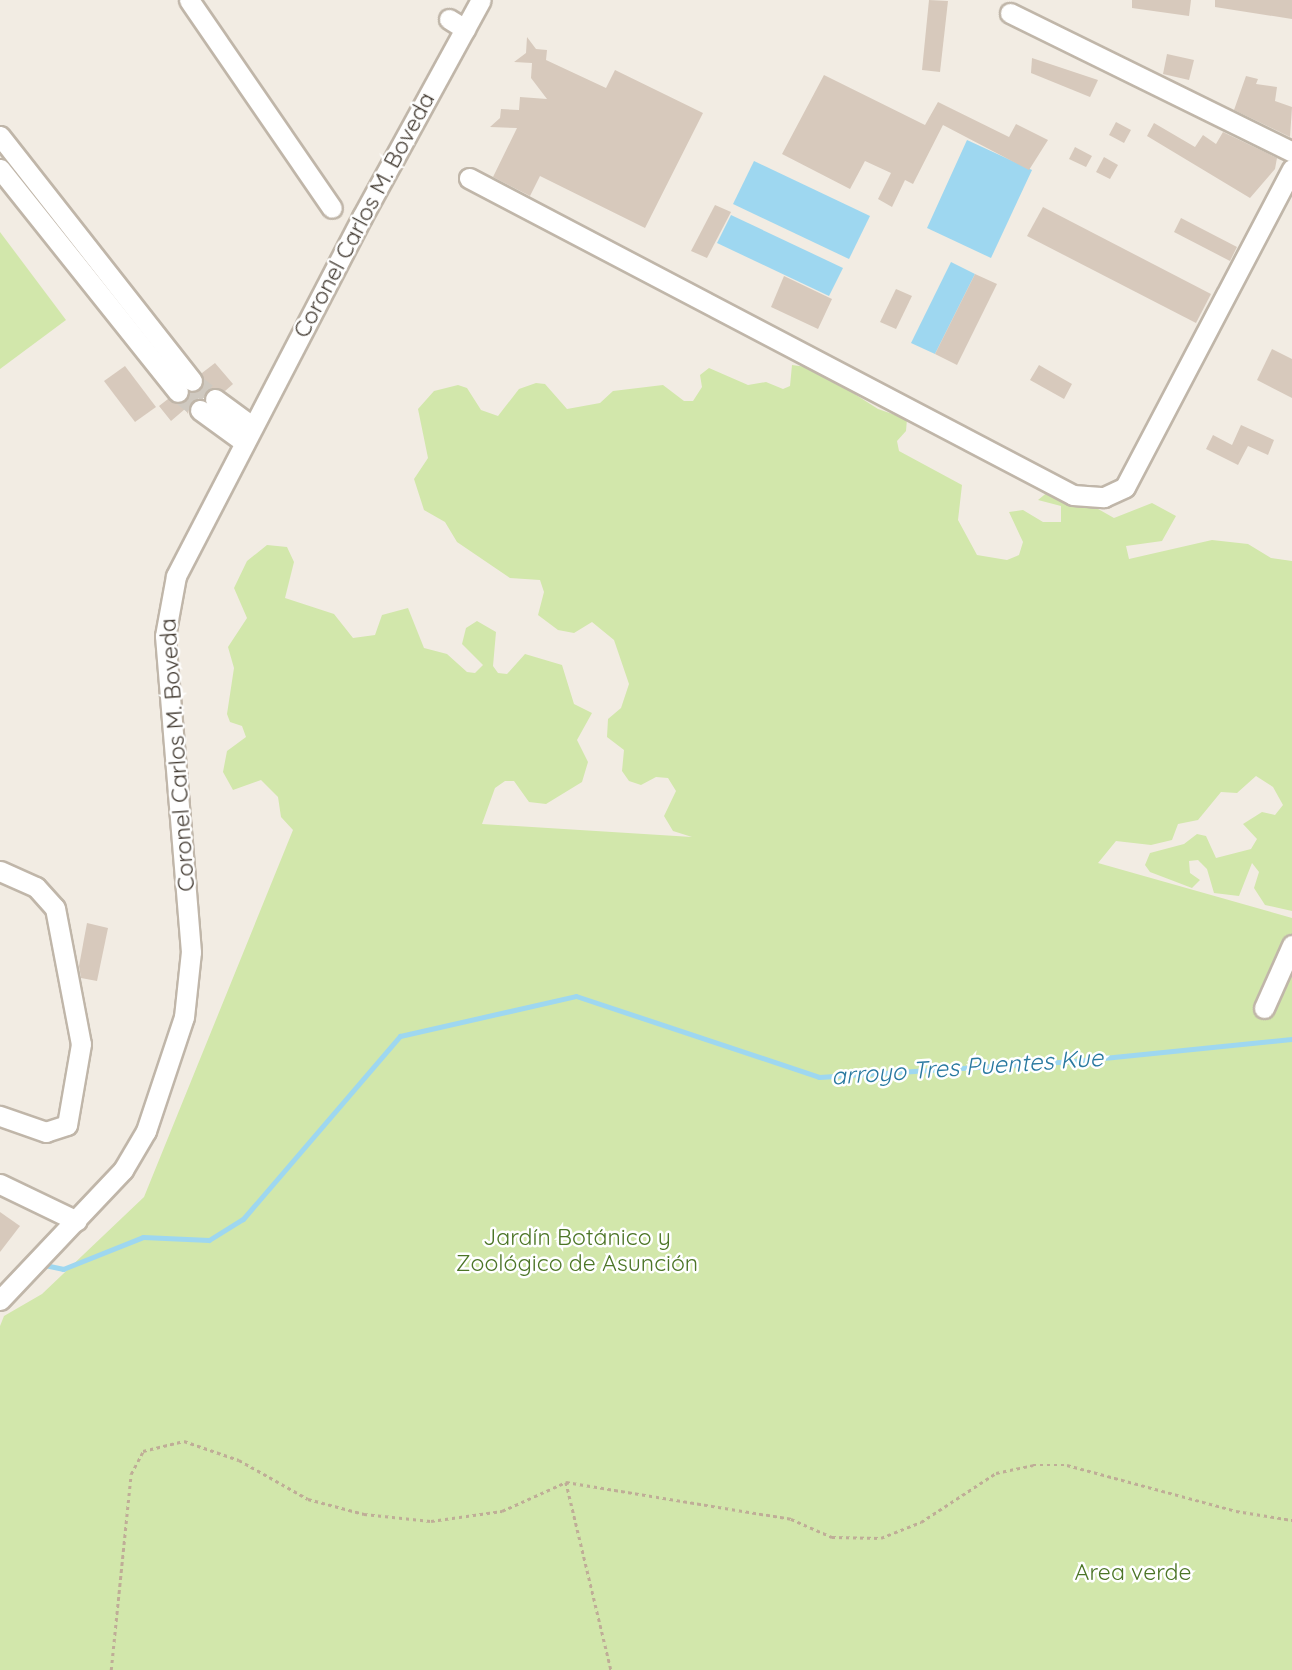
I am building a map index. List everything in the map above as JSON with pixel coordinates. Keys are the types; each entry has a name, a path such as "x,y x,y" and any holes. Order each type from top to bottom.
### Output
{"street":[{"path":"189,0 332,208"},
{"name":"Coronel Carlos M. Boveda","path":"0,1300 49,1251 122,1170 146,1131 184,1017 191,952 166,614 176,576 457,24 481,0"},
{"path":"1010,13 1292,152"},
{"path":"0,136 185,386 0,169"},
{"path":"469,178 1073,495 1104,497 1125,487 1292,169"},
{"path":"207,404 248,434"},
{"path":"0,871 36,887 55,908 82,1044 68,1125 46,1132 0,1115"},
{"path":"1264,1008 1292,945"},
{"path":"0,1184 77,1221"}],"path":[{"path":"111,1670 131,1474 144,1451 162,1444 201,1443 308,1499 364,1514 431,1521 502,1511 566,1482 791,1519 832,1537 881,1538 920,1522 996,1474 1067,1465 1236,1511 1292,1520"},
{"path":"566,1482 611,1670"}],"green space":[{"path":"0,232 66,320 0,369"},
{"name":"Jardín Botánico y Zoológico de Asunción","path":"792,365 814,368 878,409 907,419 906,431 897,441 899,451 962,485 958,520 977,555 1007,560 1019,555 1023,542 1009,512 1023,510 1043,522 1061,522 1061,506 1038,500 1049,491 1077,497 1114,518 1152,503 1176,516 1162,541 1126,546 1129,559 1212,540 1248,544 1271,558 1292,561 1292,911 1265,905 1254,888 1259,872 1252,863 1239,896 1214,893 1207,869 1198,860 1189,861 1190,873 1200,880 1192,888 1150,872 1145,865 1150,853 1184,844 1197,834 1206,836 1216,858 1251,849 1257,839 1243,824 1262,812 1275,815 1283,805 1273,787 1256,776 1237,793 1221,792 1198,820 1178,824 1172,840 1151,845 1116,841 1098,863 1292,918 1292,1670 0,1670 0,1326 4,1316 42,1294 144,1197 293,830 281,817 278,797 261,780 233,790 223,772 227,751 246,737 242,726 230,722 227,714 234,668 228,647 247,618 234,588 247,561 267,545 287,547 294,562 285,598 334,614 353,638 375,635 382,615 408,608 424,648 447,654 467,672 475,673 483,665 462,644 466,628 477,621 496,632 493,666 498,673 507,674 525,654 562,665 574,704 592,713 577,740 588,762 582,782 546,804 529,802 514,781 505,781 495,788 482,824 692,837 673,831 664,816 676,791 668,778 656,777 641,785 629,781 622,771 624,750 607,737 608,719 621,708 629,684 614,640 592,622 574,633 558,630 538,615 544,592 540,580 510,578 457,542 445,522 424,510 414,479 428,458 418,409 434,391 458,385 467,388 481,410 498,416 519,389 536,383 545,384 567,409 600,403 613,391 663,385 684,401 693,401 702,387 700,375 709,368 748,385 766,382 783,389 790,386"}],"water":[{"path":"967,140 1032,170 991,258 927,228"},
{"path":"754,161 870,216 849,259 733,204"},
{"path":"731,215 843,268 829,296 717,243"},
{"path":"951,262 975,274 935,354 911,343"}],"building":[{"path":"929,0 948,1 940,72 922,70"},
{"path":"1132,0 1191,0 1189,16 1132,8"},
{"path":"1215,0 1292,0 1292,19 1215,7"},
{"path":"527,37 536,49 547,50 546,60 606,88 615,70 703,113 645,228 540,176 530,196 493,177 517,128 490,127 500,118 501,109 519,110 520,97 547,99 531,78 532,63 514,62 526,53"},
{"path":"1167,54 1194,60 1189,80 1163,74"},
{"path":"1032,58 1098,80 1090,97 1031,73"},
{"path":"824,75 925,125 938,102 1009,137 1016,124 1048,140 1029,170 943,125 913,184 905,180 892,207 878,199 891,173 865,161 850,189 782,154"},
{"path":"1246,76 1258,79 1256,84 1277,87 1275,101 1292,107 1290,137 1234,110"},
{"path":"1116,122 1131,130 1124,143 1109,135"},
{"path":"1154,123 1195,147 1203,135 1216,144 1223,132 1277,158 1275,169 1250,198 1147,136"},
{"path":"1075,147 1092,156 1086,167 1069,159"},
{"path":"1104,157 1118,165 1110,179 1096,172"},
{"path":"715,205 731,212 707,258 691,251"},
{"path":"1043,207 1211,294 1196,323 1027,236"},
{"path":"1181,218 1237,247 1230,261 1174,232"},
{"path":"975,274 997,284 957,365 935,354"},
{"path":"784,276 832,299 818,329 771,307"},
{"path":"896,289 912,296 896,329 880,322"},
{"path":"1272,349 1292,359 1292,398 1257,380"},
{"path":"215,363 233,384 225,391 209,388 191,402 188,414 185,409 171,421 159,406 168,399 185,402 190,393 200,390 202,373"},
{"path":"1039,365 1072,384 1064,399 1030,380"},
{"path":"125,366 156,407 135,422 104,381"},
{"path":"1241,425 1274,440 1268,455 1248,446 1238,465 1206,449 1213,435 1232,445"},
{"path":"87,923 108,928 97,981 81,978 79,966"},
{"path":"0,1212 20,1226 0,1252"}],"waterway":[{"name":"arroyo Tres Puentes Kue","path":"40,1264 63,1269 143,1237 209,1240 243,1219 400,1036 576,996 819,1077 1074,1061 1292,1039"}],"tunnel":[{"path":"192,381 215,399"},
{"path":"178,392 200,410"}],"park label":[{"name":"Area verde","path":"1133,1572"}]}
